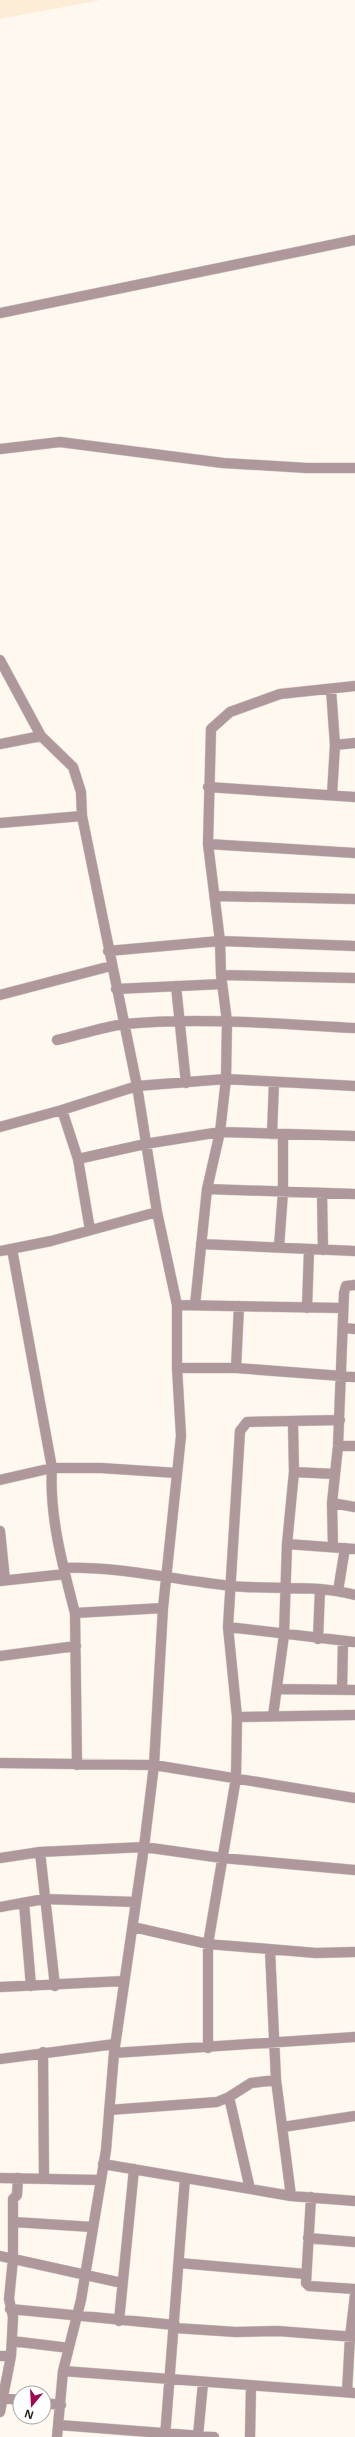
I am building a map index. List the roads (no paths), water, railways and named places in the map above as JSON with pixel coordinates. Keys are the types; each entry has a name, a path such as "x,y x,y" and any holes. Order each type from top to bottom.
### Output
{"street":[{"path":"0,313 355,240"},
{"path":"0,449 60,442 223,463 307,468 355,468"},
{"path":"0,660 41,736 73,767 78,778 82,816 108,951 137,1086 157,1212 177,1304 177,1368 181,1436 163,1608 154,1765 133,1927 114,2048 103,2164 85,2274 63,2371 57,2437"},
{"path":"195,1305 206,1189 220,1132 226,1079 226,1021 221,980 220,941 208,844 208,787 211,729 230,712 280,694 355,686"},
{"path":"331,689 335,745 332,795"},
{"path":"0,744 41,736"},
{"path":"335,745 355,743"},
{"path":"208,787 355,797"},
{"path":"0,823 82,816"},
{"path":"208,844 355,852"},
{"path":"215,896 355,899"},
{"path":"108,951 220,941 355,946"},
{"path":"0,995 112,966"},
{"path":"116,990 176,986 221,980 355,978"},
{"path":"176,986 186,1083"},
{"path":"57,1040 123,1024 179,1021 226,1021 355,1028"},
{"path":"0,1127 62,1110 137,1086 226,1079 355,1086"},
{"path":"272,1134 274,1082"},
{"path":"62,1110 78,1159 90,1230"},
{"path":"78,1159 145,1144 220,1132 355,1136"},
{"path":"279,1247 283,1192 283,1134"},
{"path":"206,1189 355,1194"},
{"path":"322,1193 323,1250"},
{"path":"0,1251 90,1230 157,1212"},
{"path":"201,1244 279,1247 309,1250 355,1250"},
{"path":"12,1249 52,1468 51,1487 64,1571 75,1613 77,1765"},
{"path":"307,1308 309,1250"},
{"path":"333,1547 332,1503 340,1420 344,1308 346,1286 355,1285"},
{"path":"177,1304 344,1308"},
{"path":"236,1368 239,1306"},
{"path":"343,1328 355,1329"},
{"path":"177,1368 236,1368 355,1377"},
{"path":"208,2048 208,1944 236,1778 237,1717 228,1627 240,1431 247,1422 293,1423 340,1420"},
{"path":"273,1716 284,1635 287,1544 294,1472 293,1423"},
{"path":"338,1446 355,1446"},
{"path":"0,1480 52,1468 100,1468 177,1473"},
{"path":"294,1472 334,1474"},
{"path":"332,1503 355,1507"},
{"path":"0,1531 2,1580 64,1571 100,1568 231,1586 320,1589 355,1595"},
{"path":"287,1544 350,1548 338,1591"},
{"path":"318,1639 320,1589"},
{"path":"75,1613 163,1608"},
{"path":"228,1627 343,1642 355,1642"},
{"path":"342,1690 343,1642"},
{"path":"0,1656 76,1646"},
{"path":"277,1689 355,1690"},
{"path":"237,1717 355,1715"},
{"path":"0,1763 154,1765 355,1798"},
{"path":"0,1858 40,1852 144,1847 222,1858 355,1870"},
{"path":"40,1852 44,1899 55,1986"},
{"path":"0,1907 24,1904 44,1899 136,1902"},
{"path":"24,1904 30,1986"},
{"path":"133,1927 208,1944 316,1953 355,1952"},
{"path":"270,1950 276,2080 291,2196"},
{"path":"0,1987 55,1986 124,1981"},
{"path":"0,2059 43,2052 114,2048 208,2048 355,2037"},
{"path":"43,2052 44,2179"},
{"path":"109,2110 217,2102 229,2097 251,2083 276,2080"},
{"path":"229,2097 250,2189"},
{"path":"283,2126 355,2116"},
{"path":"103,2164 291,2196 355,2201"},
{"path":"119,2321 134,2169"},
{"path":"0,2178 100,2180"},
{"path":"0,2412 11,2356 14,2317 5,2298 13,2259 13,2198 17,2194 18,2178"},
{"path":"165,2435 175,2326 185,2178"},
{"path":"311,2198 305,2274 309,2286 355,2290"},
{"path":"14,2222 92,2227"},
{"path":"308,2238 355,2242"},
{"path":"0,2256 122,2283"},
{"path":"179,2262 305,2274"},
{"path":"63,2371 203,2383 351,2392 352,2337 355,2295"},
{"path":"10,2309 236,2332 278,2331 352,2337"},
{"path":"12,2341 69,2348"},
{"path":"0,2356 11,2356"},
{"path":"59,2425 165,2435 205,2436 203,2383"},
{"path":"250,2437 251,2386"},
{"path":"2,2398 12,2399"},
{"path":"52,2404 61,2405"}]}
